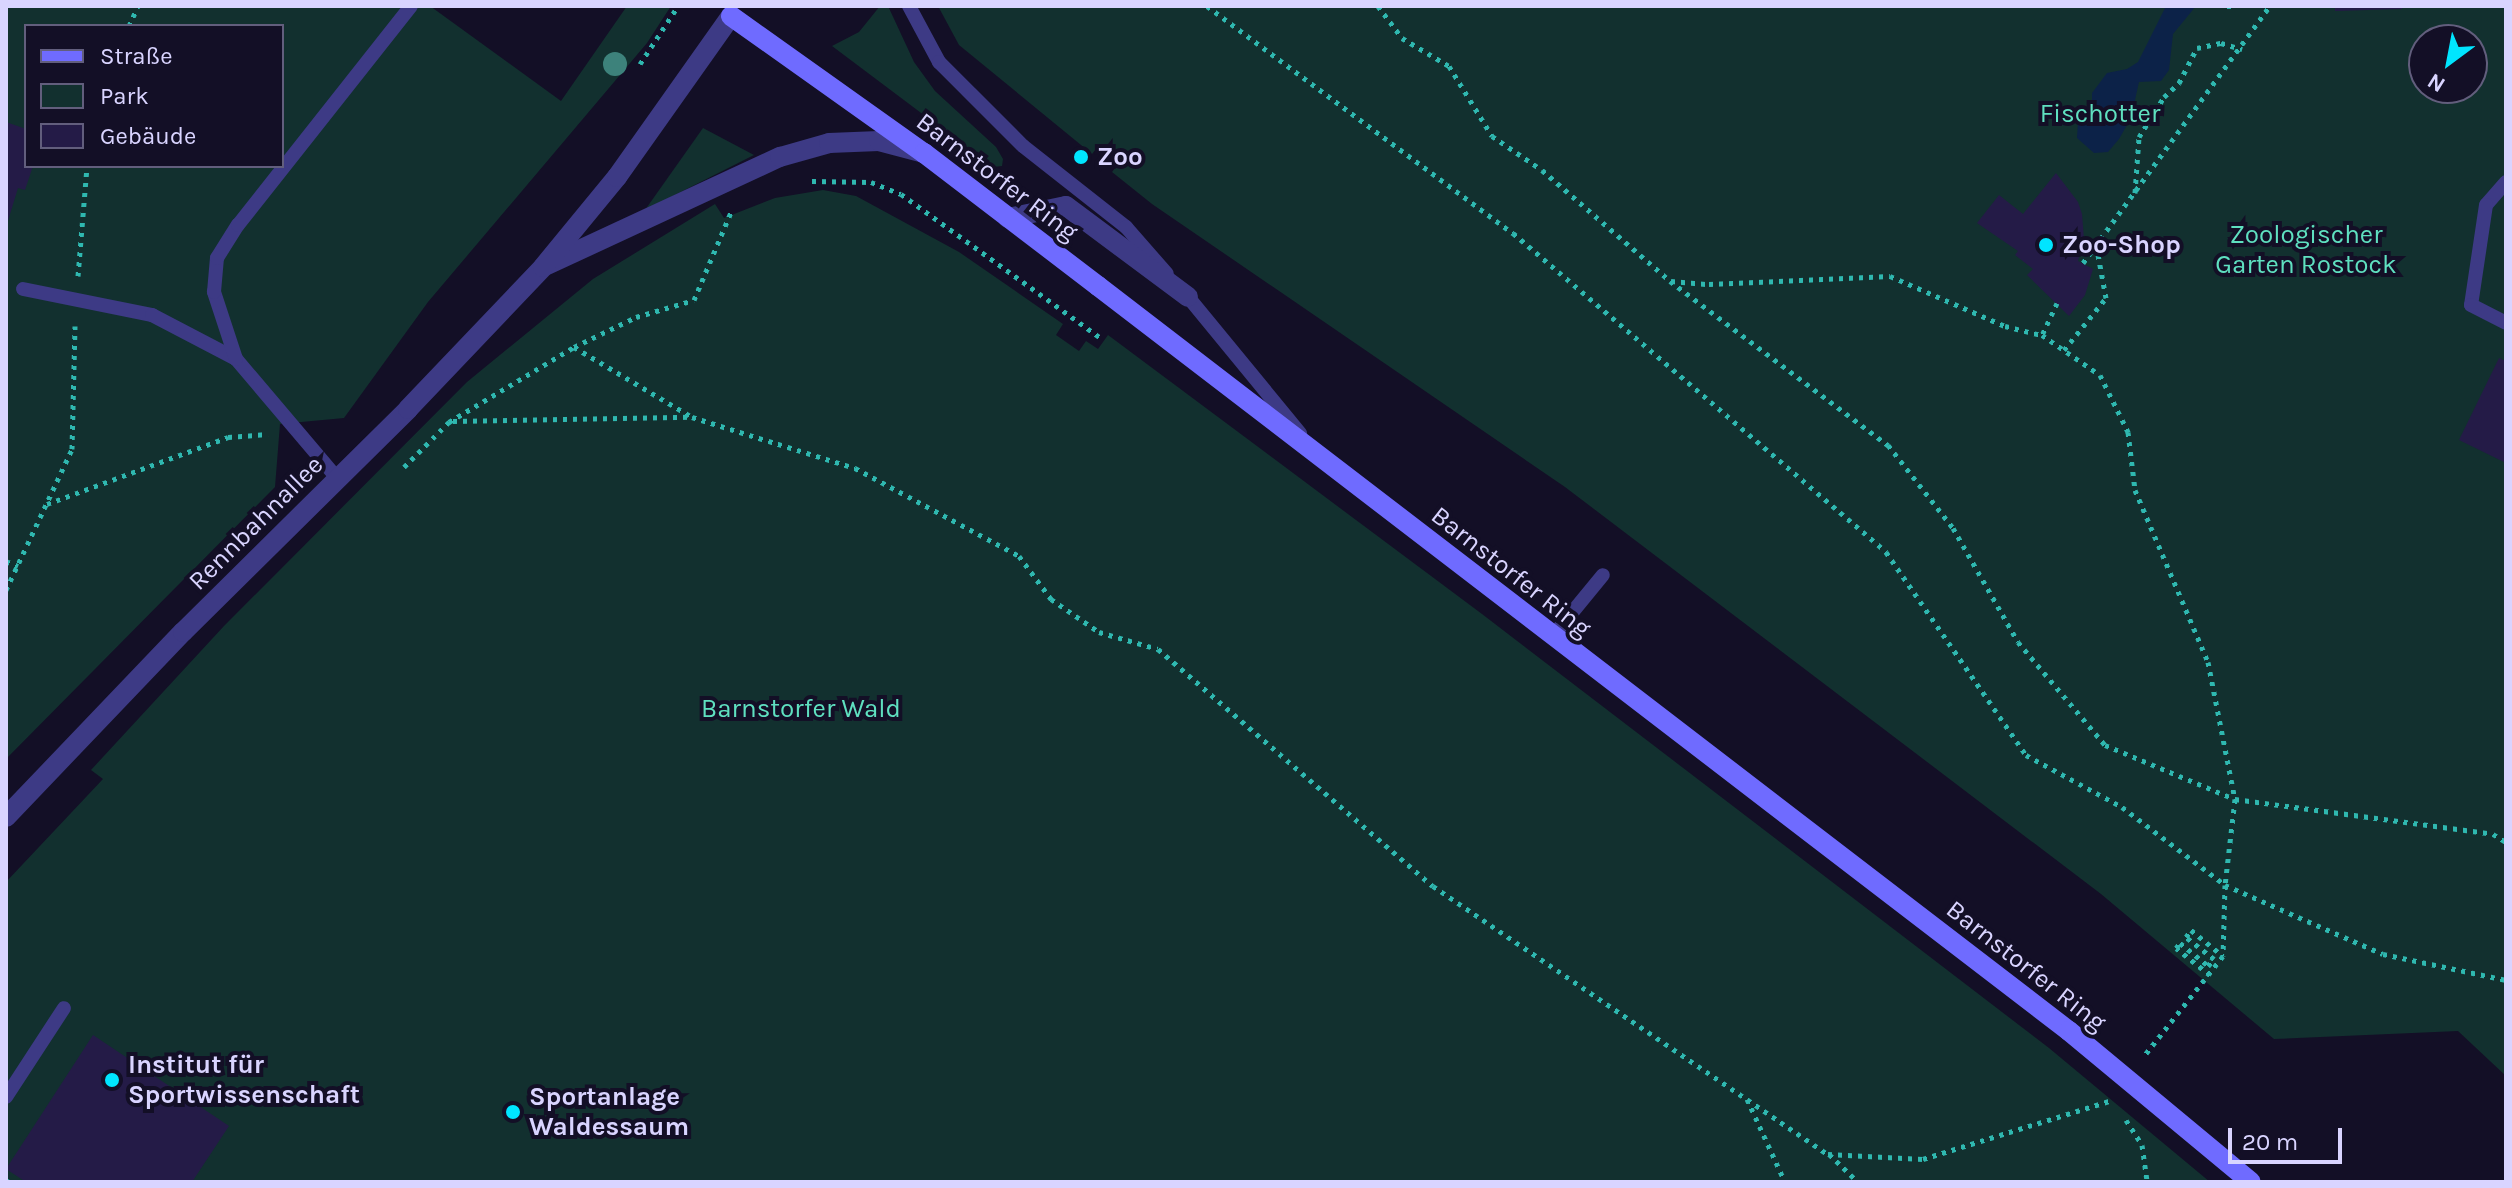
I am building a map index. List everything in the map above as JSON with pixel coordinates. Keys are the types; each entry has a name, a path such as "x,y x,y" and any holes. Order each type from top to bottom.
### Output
{"main road":[{"name":"Barnstorfer Ring","path":"731,16 924,153 1319,456 2126,1078 2251,1182"}],"street":[{"name":"Rennbahnallee","path":"6,817 408,409 543,267 617,177 731,16"},
{"name":"Rennbahnallee","path":"543,267 780,157 829,143 866,142 924,153"},
{"path":"1008,218 1066,206 1188,297"}],"lane":[{"path":"284,167 411,6"},
{"path":"909,6 939,62 1023,146 1126,227 1319,456"},
{"path":"283,168 238,225 217,258 214,292 236,359 337,478"},
{"path":"2506,182 2486,205 2471,305 2506,323"},
{"path":"23,289 152,315 236,359"},
{"path":"1552,637 1603,575"},
{"path":"6,1097 64,1008"}],"path":[{"path":"640,64 678,6"},
{"path":"1207,6 1513,233 1886,552 2026,755 2122,807 2225,885 2383,954 2506,980"},
{"path":"1378,6 1402,38 1449,66 1492,136 1542,170 1670,281 1888,445 1953,528 2018,642 2105,745 2235,799 2493,834 2506,842"},
{"path":"2083,263 2242,49 2270,6"},
{"path":"2135,194 2139,137 2164,97 2179,83 2197,48 2221,43 2242,49"},
{"path":"6,590 72,449 76,299 87,168"},
{"path":"799,182 851,180 888,187 1102,339"},
{"path":"404,467 449,422 574,347 636,317 694,300 737,204"},
{"path":"2064,350 2106,298 2097,248"},
{"path":"1670,281 1709,284 1890,276 2005,326 2042,335 2100,375 2128,432 2135,490 2208,662 2235,799 2225,885 2223,956 2109,1101 1923,1159 1828,1154"},
{"path":"2042,335 2057,303"},
{"path":"574,347 692,417 855,468 1019,556 1051,599 1099,632 1158,649 1433,886 1828,1154 1858,1182"},
{"path":"449,422 692,417"},
{"path":"47,504 228,437 271,433 307,444"},
{"path":"6,561 18,566"},
{"path":"2210,975 2176,948 2180,943 2208,966 2214,959 2186,937 2191,930 2223,956"},
{"path":"1747,1099 1785,1182"},
{"path":"2109,1101 2142,1145 2147,1182"}],"green space":[{"path":"6,6 430,6 561,101 627,6 671,6 647,43 428,302 344,418 280,424 275,487 6,759"},
{"path":"880,6 888,6 914,62 935,91 996,147 1003,159 1002,166 993,167 832,46 859,32"},
{"path":"938,6 2506,6 2506,1076 2458,1031 2274,1039 2101,894 1565,487 1152,204 1112,172 1121,160 1100,144 1092,154 959,45"},
{"path":"703,128 754,155 645,210"},
{"name":"Barnstorfer Wald","path":"823,190 856,196 959,252 1063,324 1056,335 1079,351 1086,341 1098,349 1108,335 1482,614 2049,1048 2210,1182 6,1182 6,882 103,779 91,770 224,626 467,382 593,279 715,204 724,218 775,198"}],"water":[{"path":"2166,6 2196,6 2173,34 2169,70 2161,81 2139,82 2131,118 2119,139 2108,152 2094,153 2077,138 2078,122 2092,100 2092,93 2107,73 2127,69 2138,62"}],"building":[{"path":"2335,6 2402,6 2402,9 2335,11"},
{"path":"6,122 24,128 24,168 32,168 25,190 18,188 7,224"},
{"name":"Zoo-Shop","path":"2056,173 2078,202 2082,214 2084,239 2078,261 2093,269 2085,295 2069,316 2027,275 2033,269 2015,255 2018,251 1977,223 1999,195 2023,214"},
{"path":"2499,358 2506,361 2506,463 2459,440"},
{"name":"Institut für Sportwissenschaft","path":"93,1035 229,1126 192,1182 26,1182 6,1169"}],"place":[{"name":"Zoo","path":"1081,157"},
{"name":"Zoo-Shop","path":"2046,245"},
{"name":"Institut für Sportwissenschaft","path":"112,1080"},
{"name":"Sportanlage Waldessaum","path":"513,1112"}],"park label":[{"name":"Fischotter","path":"2100,114"},
{"name":"Zoologischer Garten Rostock","path":"2306,250"}]}
